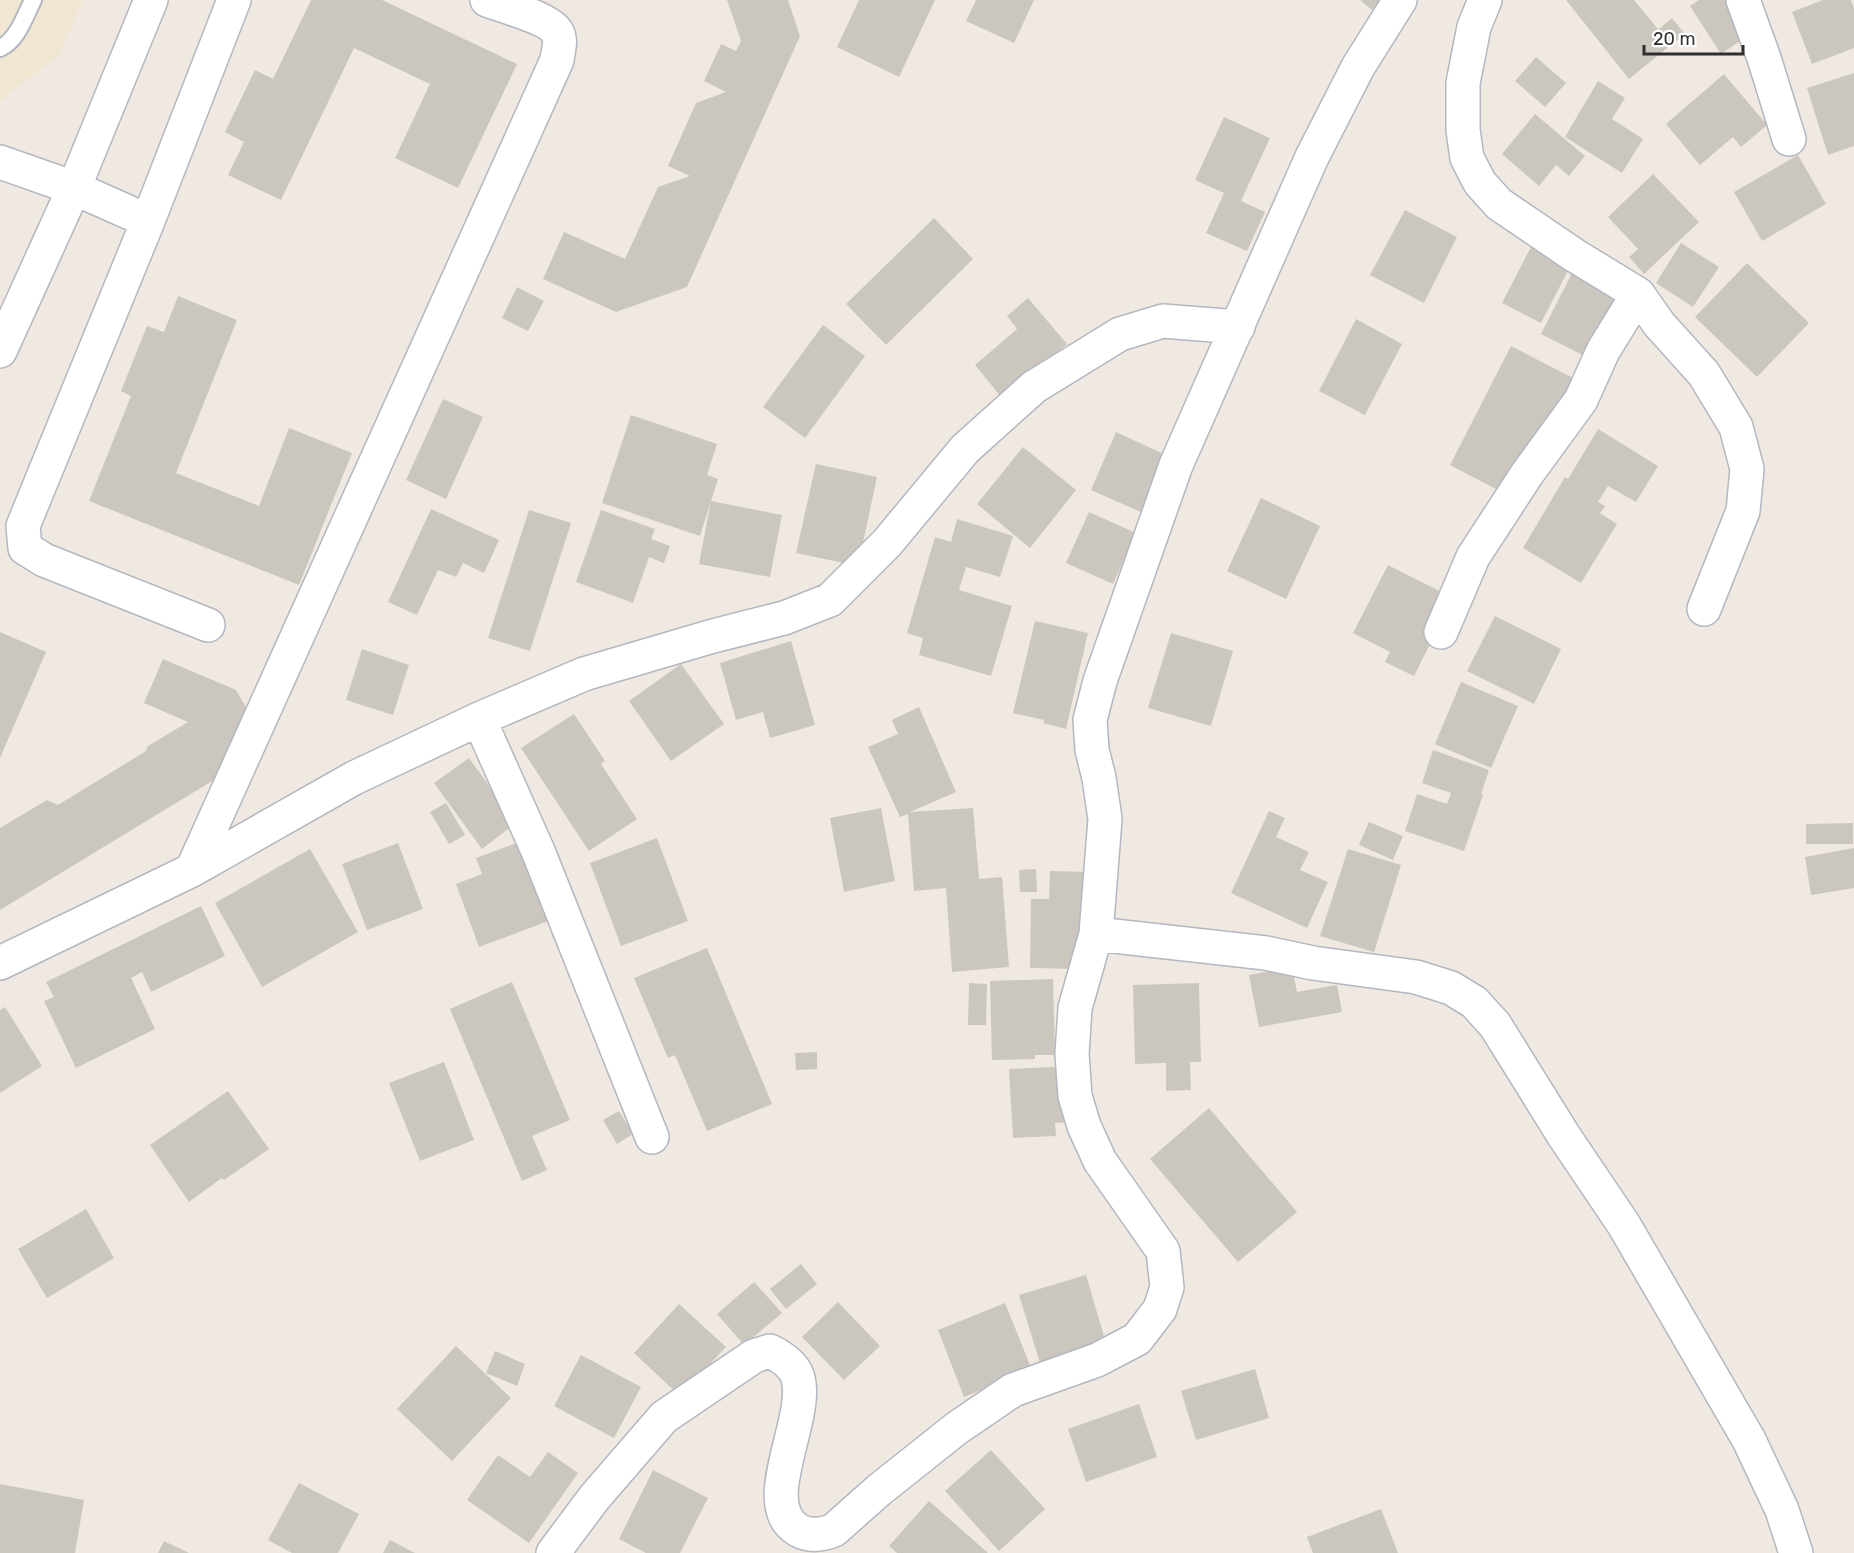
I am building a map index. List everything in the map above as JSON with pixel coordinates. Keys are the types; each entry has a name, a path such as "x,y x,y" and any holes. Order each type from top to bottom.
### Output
{"street":[{"path":"0,351 74,188 151,0"},
{"path":"208,625 44,560 25,548 22,526 148,221 234,0"},
{"path":"192,870 557,60 560,44 556,31 544,22 487,0"},
{"path":"553,1553 594,1498 664,1417 754,1356 770,1351 783,1357 797,1375 799,1402 780,1493 784,1515 793,1527 814,1544 957,1428 1013,1390 1097,1360 1137,1339 1160,1309 1167,1287 1162,1251 1100,1161 1084,1126 1075,1096 1072,1054 1075,1008 1096,934 1105,819 1092,750 1090,720 1100,681 1176,465 1312,157 1358,67 1400,0"},
{"path":"1485,0 1474,27 1463,83 1462,130 1467,158 1480,183 1499,204 1574,255 1638,294 1659,324 1704,374 1736,427 1747,469 1743,511 1704,609"},
{"path":"1743,0 1789,138"},
{"path":"0,162 74,188 148,221"},
{"path":"1441,632 1473,557 1527,474 1581,400 1603,351 1638,294"},
{"path":"0,963 192,870 354,778 479,719 584,674 713,636 784,618 830,600 887,543 965,449 1034,387 1119,334 1163,321 1238,327"},
{"path":"479,719 538,851 652,1137"},
{"path":"1096,934 1266,953 1313,963 1416,977 1451,988 1474,1002 1495,1025 1564,1136 1630,1235 1749,1440 1782,1510 1796,1553"}],"lane":[{"path":"0,48 5,46 20,26 33,0"}],"shaded area":[{"path":"0,0 83,0 60,54 0,101"}],"building":[{"path":"311,0 382,0 517,64 458,188 395,158 430,84 354,48 281,200 228,175 244,142 225,132 255,70 273,79"},
{"path":"727,0 788,0 800,36 687,287 616,312 543,279 564,232 625,259 658,187 690,176 668,166 696,103 726,92 704,81 721,44 736,51 741,41"},
{"path":"859,0 935,0 899,77 837,47"},
{"path":"976,0 1034,0 1014,43 966,21"},
{"path":"1360,0 1380,0 1372,10"},
{"path":"1566,0 1634,0 1671,45 1629,79"},
{"path":"1699,0 1726,0 1749,35 1721,54 1690,6"},
{"path":"1823,0 1851,0 1854,9 1854,48 1812,64 1792,12"},
{"path":"1672,18 1685,34 1672,44 1659,29"},
{"path":"1536,57 1566,83 1545,107 1515,81"},
{"path":"1854,73 1854,146 1828,155 1807,88"},
{"path":"1724,74 1767,125 1741,147 1733,137 1700,165 1666,124"},
{"path":"1598,81 1625,98 1612,119 1643,139 1622,173 1565,137"},
{"path":"1535,114 1585,156 1569,176 1556,165 1539,186 1502,154"},
{"path":"1224,117 1270,138 1241,201 1265,212 1247,251 1206,233 1224,193 1195,180"},
{"path":"1798,155 1826,204 1762,241 1734,192"},
{"path":"1653,174 1699,222 1644,274 1629,257 1638,249 1608,217"},
{"path":"1405,210 1457,237 1424,303 1370,275"},
{"path":"934,218 973,259 886,345 846,304"},
{"path":"1534,241 1573,261 1541,323 1502,303"},
{"path":"1681,243 1719,267 1693,307 1656,283"},
{"path":"1747,263 1809,323 1757,377 1695,317"},
{"path":"1574,269 1627,296 1594,361 1541,334"},
{"path":"517,287 544,301 528,331 502,318"},
{"path":"178,296 237,320 176,473 259,506 289,428 352,453 299,585 89,501 131,396 121,391 147,326 164,332"},
{"path":"1028,298 1067,344 1002,398 975,365 1017,329 1007,316"},
{"path":"1356,319 1402,344 1365,415 1319,391"},
{"path":"823,325 865,356 805,438 763,407"},
{"path":"1511,346 1573,378 1511,497 1450,465"},
{"path":"443,399 483,417 446,499 406,480"},
{"path":"631,415 717,444 707,475 718,479 700,536 602,503"},
{"path":"1598,429 1658,466 1636,502 1608,486 1598,502 1605,506 1600,513 1617,524 1581,583 1523,548 1565,477 1568,479"},
{"path":"1116,432 1168,456 1143,513 1091,490"},
{"path":"1023,447 1076,490 1030,548 977,504"},
{"path":"816,464 877,477 858,566 796,553"},
{"path":"1261,498 1320,526 1286,599 1227,571"},
{"path":"711,501 782,515 770,577 699,564"},
{"path":"431,509 499,540 484,573 463,563 456,577 438,570 417,615 388,602"},
{"path":"529,510 571,523 530,651 488,638"},
{"path":"601,510 655,529 651,539 670,546 664,563 649,557 633,603 576,582"},
{"path":"1089,512 1136,533 1113,584 1066,563"},
{"path":"957,519 1013,536 1000,577 966,567 959,590 1012,606 991,676 919,655 923,638 907,633 935,537 951,542"},
{"path":"1388,565 1453,598 1414,676 1385,662 1390,652 1353,633"},
{"path":"1495,616 1561,649 1534,704 1467,671"},
{"path":"1035,621 1088,633 1066,729 1043,723 1044,720 1013,713"},
{"path":"0,632 46,652 0,758"},
{"path":"1171,633 1233,651 1211,726 1148,708"},
{"path":"791,641 815,725 770,738 763,712 736,720 720,663"},
{"path":"362,649 409,665 393,715 346,700"},
{"path":"163,659 236,690 251,716 227,772 0,910 0,828 47,800 58,805 146,751 148,746 188,722 144,703"},
{"path":"681,664 724,724 671,761 629,701"},
{"path":"1461,682 1518,706 1491,768 1435,744"},
{"path":"919,707 956,792 910,812 973,808 979,879 1002,877 1009,967 952,972 946,888 914,891 908,814 900,817 868,747 898,734 892,720"},
{"path":"574,714 605,761 601,764 637,819 589,851 521,748"},
{"path":"1433,750 1489,770 1464,851 1405,831 1417,794 1447,804 1451,793 1422,783"},
{"path":"469,758 516,823 482,849 434,783"},
{"path":"446,803 465,835 449,844 430,812"},
{"path":"881,808 895,881 844,892 830,818"},
{"path":"1269,811 1285,818 1276,837 1309,852 1300,870 1328,882 1307,928 1231,893"},
{"path":"1369,822 1403,836 1393,860 1359,845"},
{"path":"1853,823 1853,844 1806,844 1806,824"},
{"path":"530,838 559,917 479,947 456,884 482,874 476,858"},
{"path":"657,838 688,921 621,946 590,863"},
{"path":"398,843 423,909 367,930 342,864"},
{"path":"1854,848 1854,888 1811,895 1805,857"},
{"path":"310,849 358,932 262,987 215,903"},
{"path":"1348,849 1401,865 1374,952 1320,936"},
{"path":"1036,869 1037,892 1020,892 1019,870"},
{"path":"1050,871 1091,872 1091,899 1082,898 1081,969 1030,968 1031,899 1049,899"},
{"path":"201,906 225,956 151,992 142,972 131,978 155,1029 76,1068 44,1001 54,997 46,982"},
{"path":"707,948 772,1104 707,1131 675,1055 668,1058 634,978"},
{"path":"1292,967 1297,992 1337,985 1342,1012 1259,1027 1249,975"},
{"path":"1053,979 1055,1055 1035,1055 1035,1059 992,1060 990,981"},
{"path":"512,982 570,1120 532,1136 547,1170 522,1181 450,1009"},
{"path":"969,983 987,984 986,1025 968,1025"},
{"path":"1199,983 1201,1062 1190,1062 1191,1090 1166,1091 1166,1063 1135,1064 1133,985"},
{"path":"5,1007 42,1066 0,1093 0,1010"},
{"path":"817,1052 817,1069 796,1070 795,1053"},
{"path":"444,1062 474,1140 420,1161 389,1083"},
{"path":"1071,1066 1074,1122 1055,1123 1056,1136 1013,1138 1009,1069"},
{"path":"228,1091 269,1149 189,1202 150,1145"},
{"path":"1209,1108 1297,1212 1238,1262 1150,1159"},
{"path":"619,1111 633,1134 617,1144 603,1120"},
{"path":"86,1209 114,1258 47,1298 18,1249"},
{"path":"801,1264 817,1284 786,1309 770,1289"},
{"path":"1086,1275 1106,1343 1040,1363 1019,1295"},
{"path":"754,1282 782,1313 744,1345 717,1314"},
{"path":"838,1302 880,1346 844,1380 802,1337"},
{"path":"1005,1303 1032,1370 964,1397 938,1330"},
{"path":"679,1304 726,1347 680,1396 634,1353"},
{"path":"456,1346 511,1398 452,1461 397,1409"},
{"path":"495,1351 525,1364 517,1386 486,1373"},
{"path":"581,1355 641,1387 614,1438 554,1406"},
{"path":"1255,1369 1269,1418 1196,1440 1181,1391"},
{"path":"1139,1404 1157,1457 1086,1482 1068,1429"},
{"path":"991,1450 1045,1509 999,1551 945,1491"},
{"path":"548,1452 578,1473 529,1543 467,1500 498,1455 530,1477"},
{"path":"653,1470 708,1498 680,1553 646,1553 619,1539"},
{"path":"299,1483 359,1514 338,1553 292,1553 268,1540"},
{"path":"0,1484 84,1500 75,1553 0,1553"},
{"path":"929,1501 988,1553 897,1553 889,1546"},
{"path":"1381,1509 1398,1553 1313,1553 1307,1537"},
{"path":"390,1540 415,1553 383,1553"},
{"path":"164,1541 189,1553 158,1553"}]}
